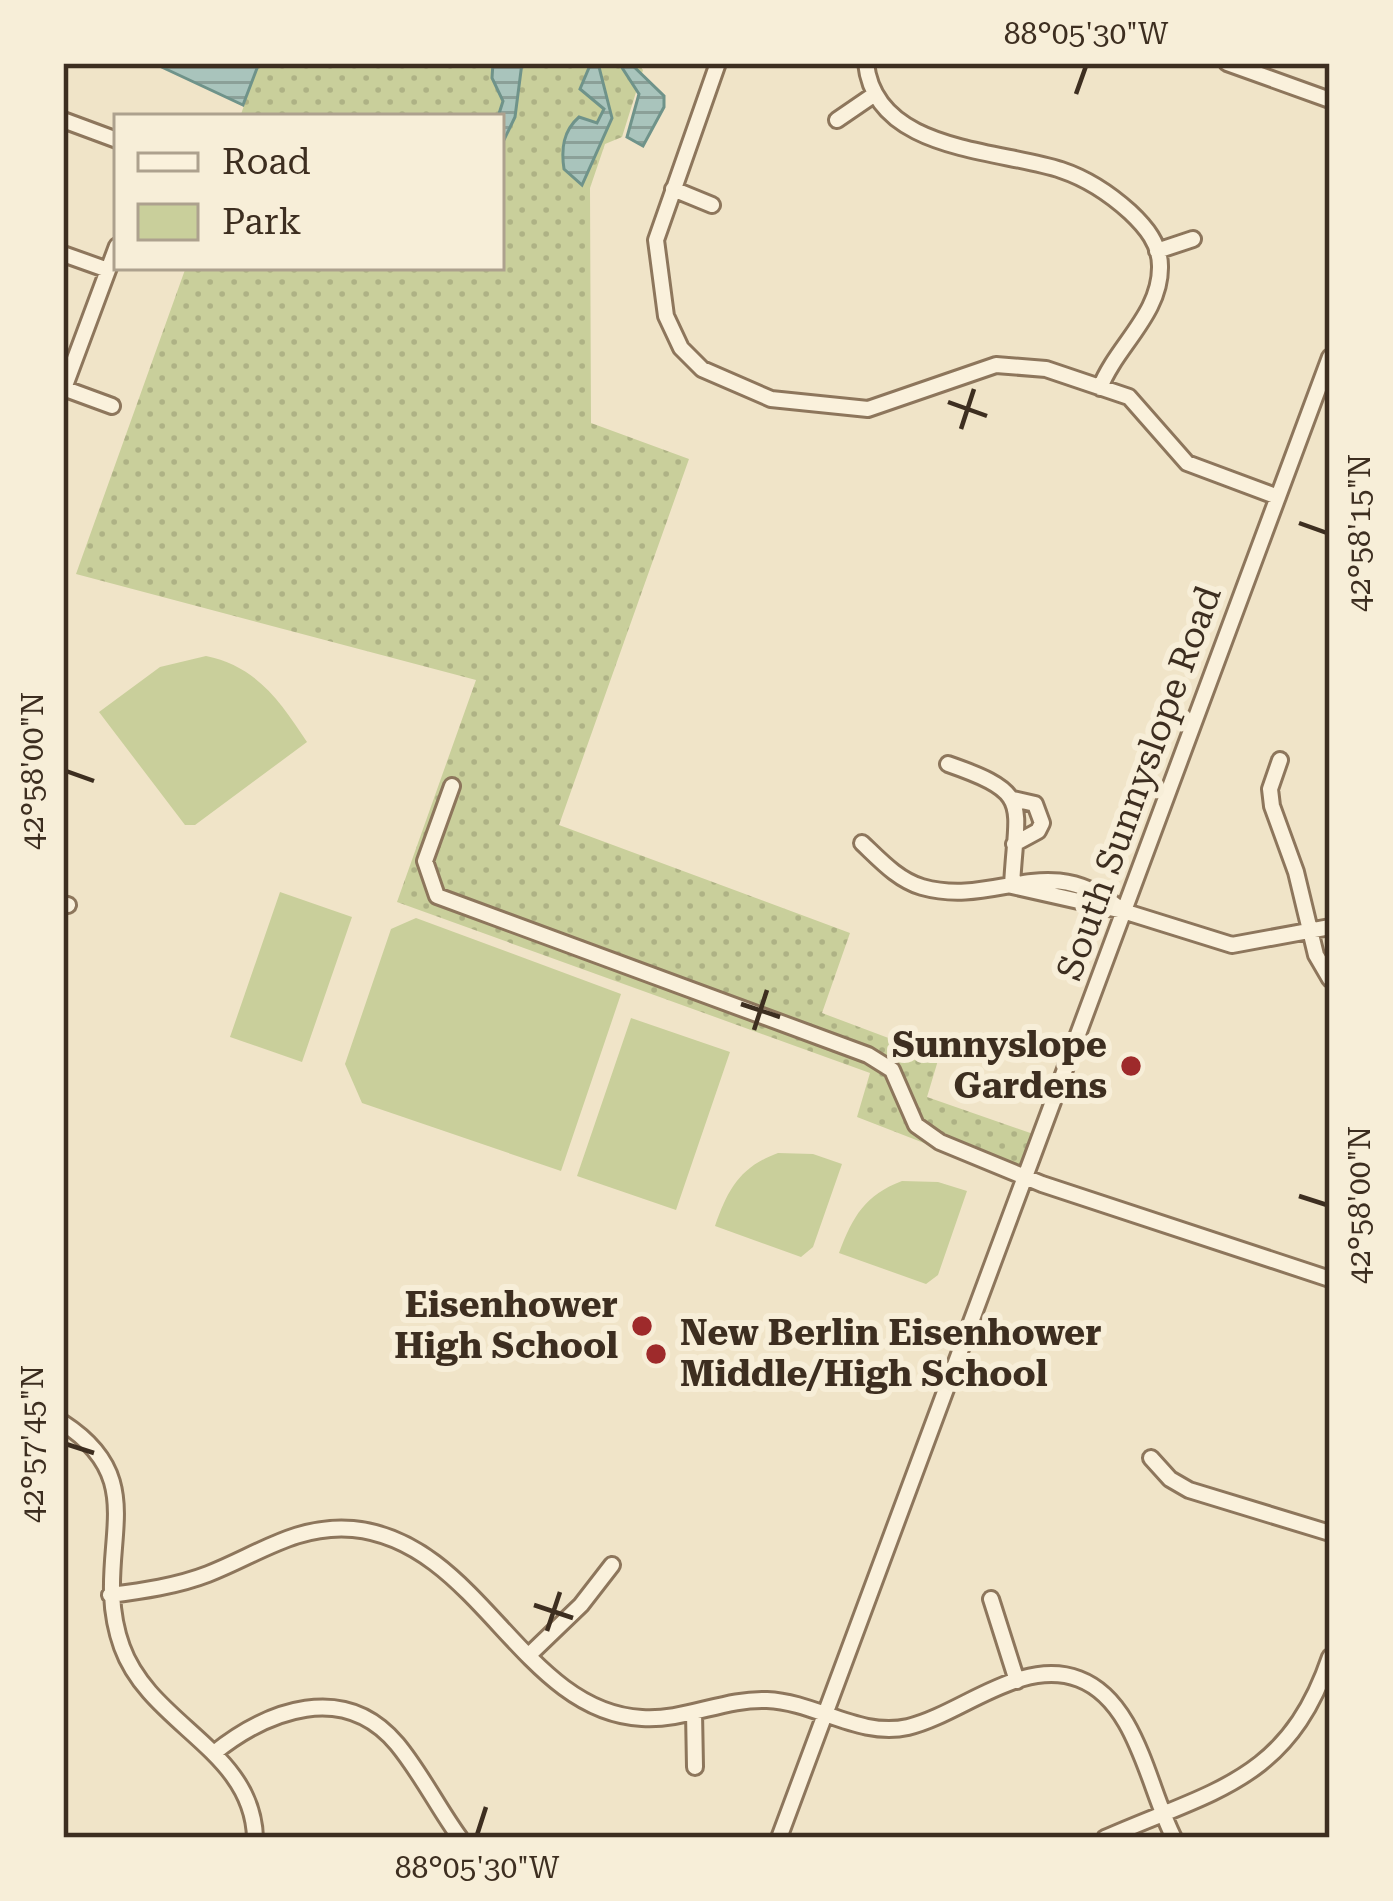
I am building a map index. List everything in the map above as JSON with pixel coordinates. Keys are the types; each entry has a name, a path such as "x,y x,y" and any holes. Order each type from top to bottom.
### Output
{"street":[{"path":"718,63 656,240 658,283 681,348 702,369 771,399 868,410 996,365 1046,369 1129,397 1187,463 1278,497"},
{"path":"866,63 875,94 908,127 996,157 1058,169 1099,186 1153,236 1160,268 1151,305 1110,363 1100,388"},
{"path":"1227,63 1330,100"},
{"path":"837,120 875,94"},
{"path":"63,120 114,139"},
{"path":"673,189 712,205"},
{"path":"1157,251 1193,239"},
{"path":"63,254 108,270"},
{"path":"112,406 63,389 114,254"},
{"name":"South Sunnyslope Road","path":"779,1838 1330,357"},
{"path":"1280,760 1270,796 1310,932 1330,980"},
{"path":"948,764 1003,784 1013,799 1012,886"},
{"path":"452,786 425,861 437,896 868,1055 892,1070 916,1125 940,1142 1025,1173 1042,1184 1330,1279"},
{"path":"1013,799 1035,804 1042,823 1039,831 1014,844"},
{"path":"862,843 896,874 921,886 953,891 1012,886 1033,878 1066,881 1098,891 1123,911 1232,945 1330,927"},
{"path":"63,1423 100,1452 113,1474 110,1594 122,1646 136,1676 170,1715 214,1753 243,1790 255,1838"},
{"path":"1150,1458 1170,1479 1190,1490 1330,1533"},
{"path":"110,1594 201,1577 296,1534 367,1531 434,1561 575,1693 608,1711 644,1719 760,1700 826,1712 870,1728 898,1729 1017,1682 1062,1675 1093,1686 1111,1700 1127,1725 1174,1838"},
{"path":"529,1654 581,1605 612,1565"},
{"path":"991,1599 1017,1682"},
{"path":"1105,1838 1241,1778 1284,1747 1307,1718 1330,1658"},
{"path":"214,1753 251,1725 284,1710 327,1707 351,1713 397,1743 460,1838"},
{"path":"694,1712 695,1767"}],"green space":[{"path":"259,63 637,63 643,70 622,137 605,144 590,188 591,423 689,459 559,825 850,933 822,1013 939,1057 927,1097 1039,1136 1022,1181 857,1117 870,1073 397,902 476,680 76,574 185,270 504,270 504,114 241,114"},
{"path":"206,656 253,677 276,699 307,742 195,825 185,825 99,712 160,667"},
{"path":"280,892 352,917 302,1062 230,1037"},
{"path":"416,918 621,994 561,1171 362,1103 345,1064 391,929"},
{"path":"631,1018 730,1052 676,1210 577,1176"},
{"path":"778,1153 813,1154 842,1164 813,1247 801,1257 715,1226 737,1181 754,1165"},
{"path":"902,1181 938,1182 967,1191 938,1275 926,1284 839,1253 862,1208"}],"water":[{"path":"153,63 259,63 243,105"},
{"path":"493,63 522,63 515,117 504,140 504,114 499,114 503,101 492,78"},
{"path":"591,63 598,63 612,118 582,185 564,169 563,147 569,128 579,117 597,123 604,109 580,89"},
{"path":"619,63 630,63 664,96 664,107 643,146 627,137 639,94"}],"place":[{"name":"Sunnyslope Gardens","path":"1131,1066"},
{"name":"Eisenhower High School","path":"642,1326"},
{"name":"New Berlin Eisenhower Middle/High School","path":"656,1354"}]}
